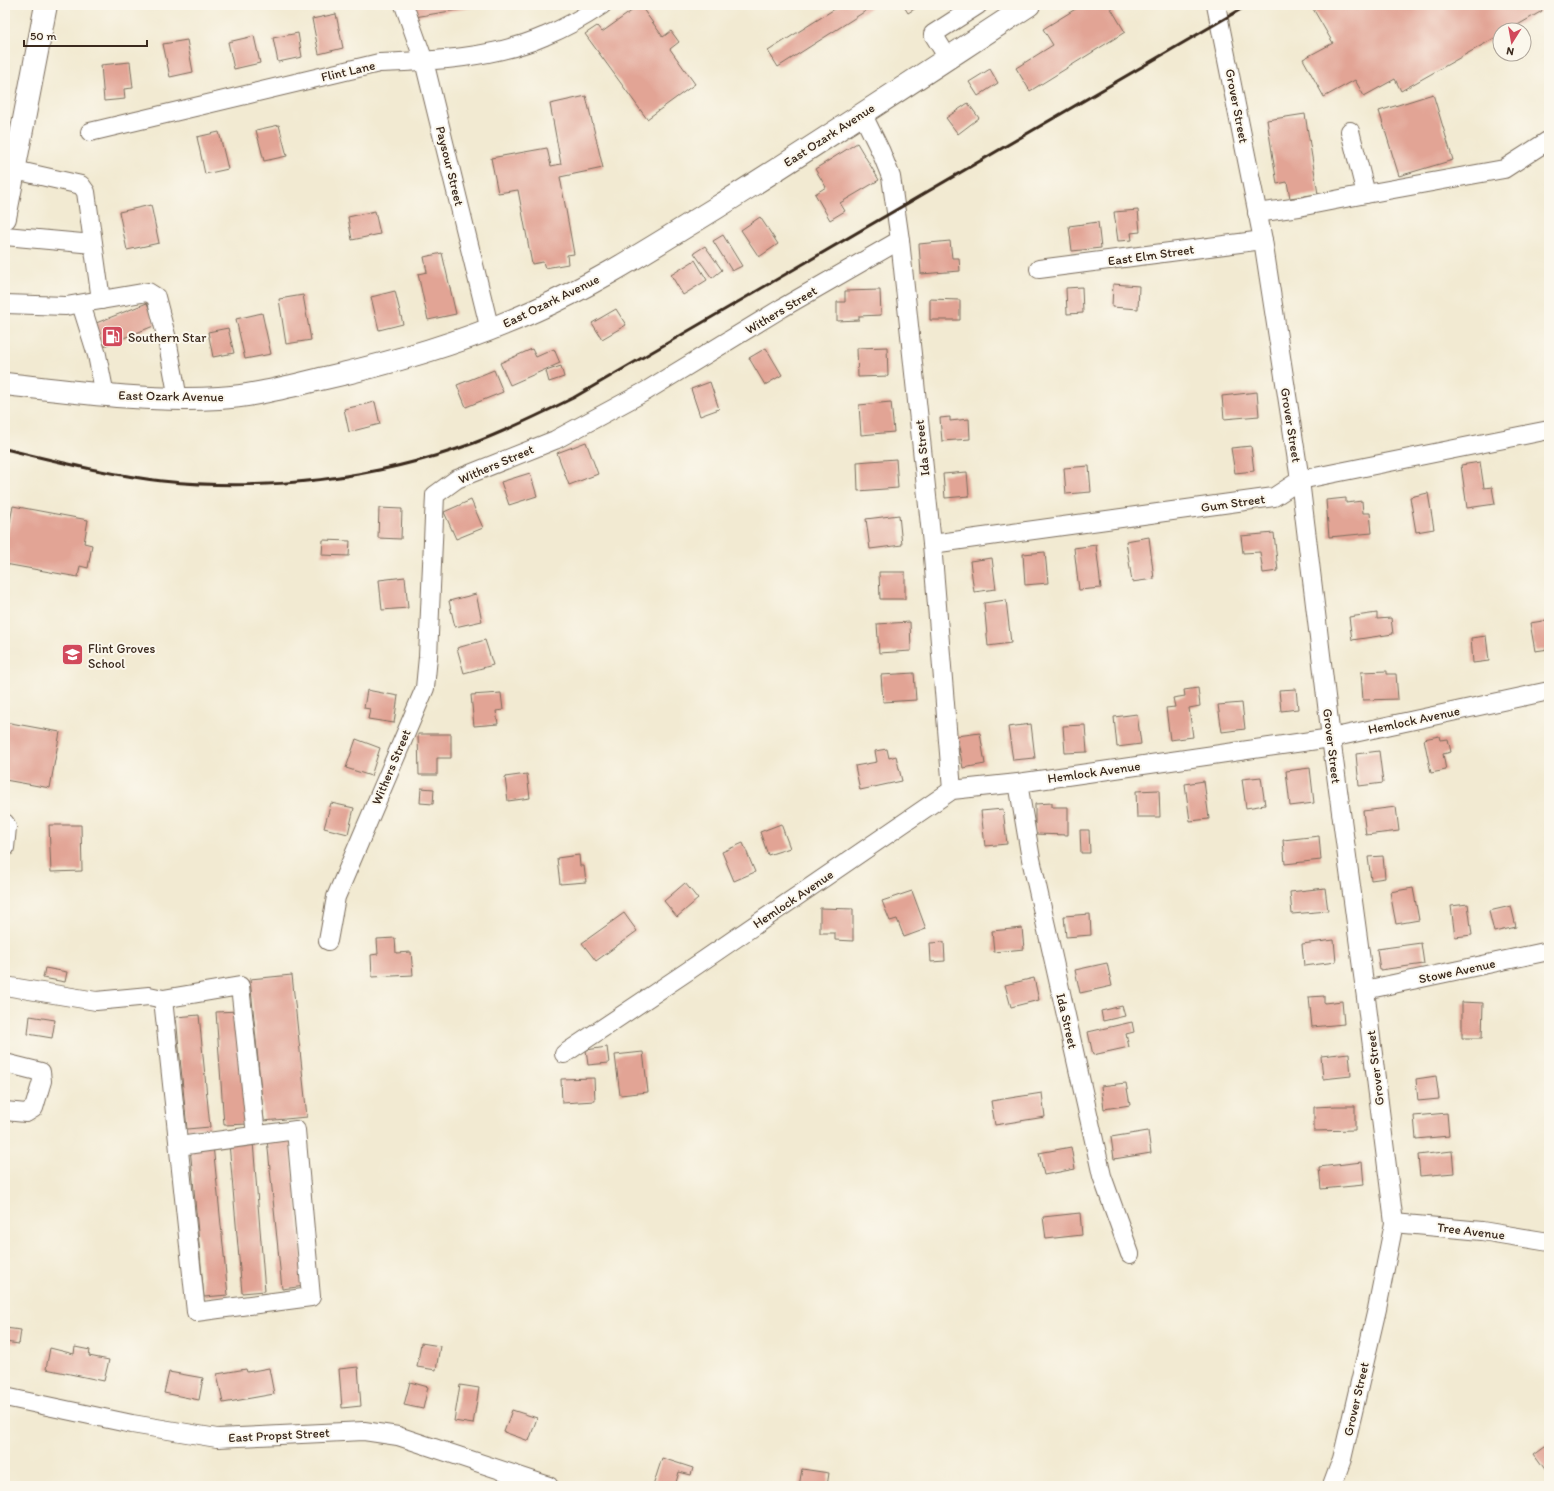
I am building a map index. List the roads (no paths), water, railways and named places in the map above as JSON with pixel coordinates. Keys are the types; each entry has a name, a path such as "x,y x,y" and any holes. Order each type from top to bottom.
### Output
{"main road":[{"path":"6,210 42,32 46,5"},
{"name":"East Ozark Avenue","path":"5,384 106,395 178,399 222,398 274,390 356,371 429,351 490,330 537,310 575,291 636,257 769,175 1029,5"}],"street":[{"name":"Paysour Street","path":"404,5 424,61 490,330"},
{"name":"Flint Lane","path":"90,132 379,63 424,61 477,54 516,46 545,36 584,17 602,5"},
{"name":"Grover Street","path":"1216,5 1262,240 1300,480 1331,738 1366,990 1394,1223 1374,1324 1342,1459 1332,1486"},
{"path":"948,58 933,34 975,6 989,31"},
{"name":"Ida Street","path":"862,114 881,152 891,177 900,240 932,544 952,790"},
{"path":"1350,131 1366,194"},
{"path":"1257,213 1299,207 1504,169 1549,140"},
{"path":"15,170 81,184 86,192 102,300"},
{"path":"5,236 93,244"},
{"name":"Withers Street","path":"328,941 336,897 425,688 428,657 435,495 457,479 555,440 646,391 782,308 900,240"},
{"name":"East Elm Street","path":"1039,270 1262,240"},
{"path":"5,304 66,306 148,292 156,297 167,339 178,399"},
{"path":"81,304 97,355 106,395"},
{"name":"Gum Street","path":"932,544 1274,497 1300,480 1549,430"},
{"name":"Hemlock Avenue","path":"564,1054 952,790 1018,783 1331,738 1549,691"},
{"name":"Ida Street","path":"1018,783 1031,858 1102,1176 1130,1254"},
{"path":"5,823 7,827 5,848"},
{"name":"Stowe Avenue","path":"1366,990 1549,951"},
{"path":"5,986 96,1001 149,996 164,998 240,986 256,1135"},
{"path":"164,998 179,1146 196,1312 311,1297 296,1130 179,1146"},
{"path":"5,1063 41,1072 42,1081 34,1108 26,1113 5,1111"},
{"name":"Tree Avenue","path":"1394,1223 1482,1231 1549,1242"},
{"name":"East Propst Street","path":"5,1397 132,1424 217,1438 364,1431 398,1436 547,1486"}],"railway":[{"path":"5,449 122,475 162,481 241,485 320,480 360,474 399,466 474,443 524,422 573,398 1248,5"}],"place":[{"name":"Southern Star","path":"112,337"},
{"name":"Flint Groves School","path":"72,655"}]}
